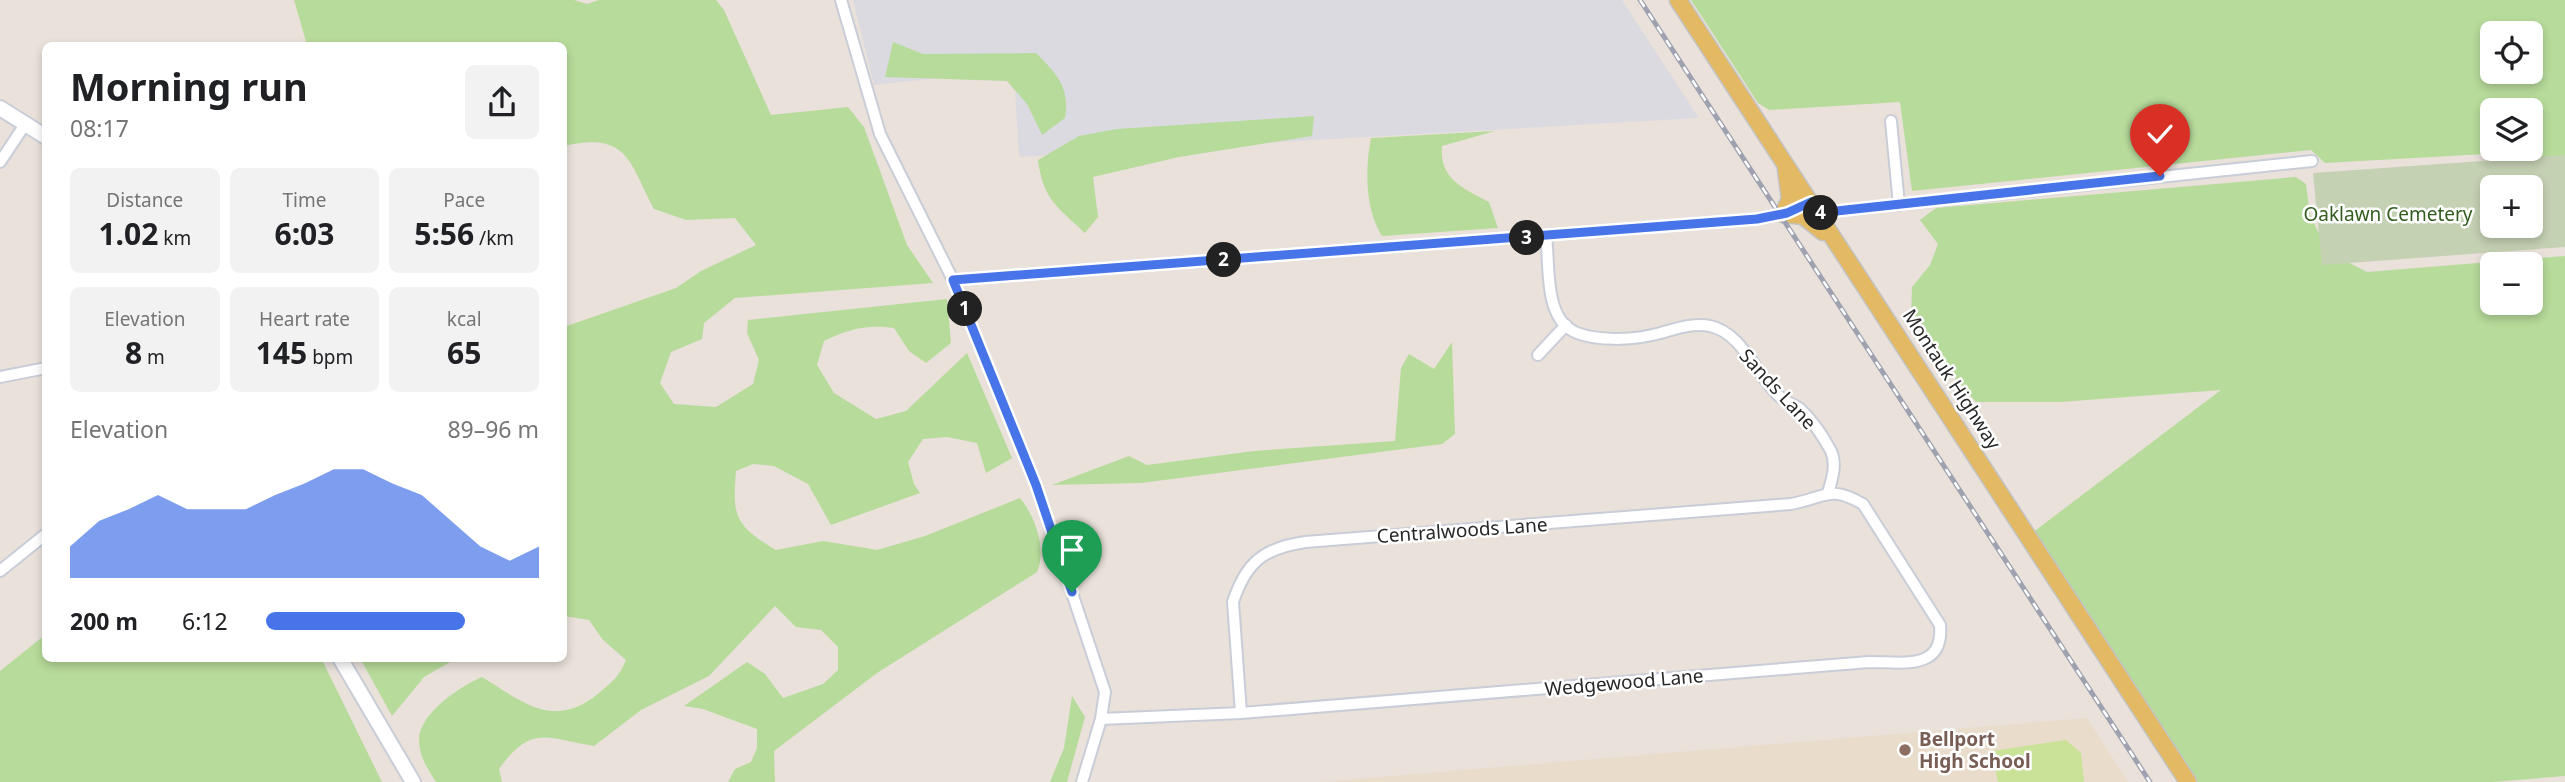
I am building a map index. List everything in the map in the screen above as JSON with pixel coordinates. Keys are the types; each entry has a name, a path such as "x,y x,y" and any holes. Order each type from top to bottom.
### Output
{"main road":[{"name":"Montauk Highway","path":"1678,0 2189,782"},
{"path":"0,108 42,134"},
{"path":"1785,161 1791,194 1783,214 1808,218 1841,248"},
{"path":"342,662 413,782"}],"street":[{"path":"841,0 880,134 953,280 1036,485 1105,692 1101,719 1082,782"},
{"path":"1891,121 1899,205"},
{"path":"0,162 26,123"},
{"path":"953,280 1757,219 1815,208 1899,205 2312,161"},
{"path":"1538,355 1566,325 1557,316 1551,296 1546,236"},
{"name":"Sands Lane","path":"1566,325 1577,333 1609,338 1648,336 1694,325 1712,327 1731,337 1780,397 1810,419 1832,453 1834,464 1828,493"},
{"path":"0,377 42,369"},
{"name":"Wedgewood Lane","path":"1101,719 1241,713 1930,658 1941,639 1940,625 1863,504 1843,493 1828,493"},
{"name":"Centralwoods Lane","path":"1241,713 1233,602 1249,570 1261,556 1277,546 1791,504 1828,493"},
{"path":"0,571 42,537"}],"shaded area":[{"path":"853,0 1622,0 1699,118 1019,157 1014,70 874,85"},
{"name":"Bellport High School","path":"2087,718 2128,782 1320,782"}],"green space":[{"path":"294,0 574,0 587,4 599,0 716,0 724,10 771,115 848,107 864,127 907,245 933,283 735,298 704,323 702,339 671,352 660,383 674,404 716,407 753,384 759,360 747,333 748,320 947,299 951,343 926,363 909,351 894,328 866,327 841,333 824,341 817,365 834,393 876,419 906,411 967,353 1012,458 986,473 977,443 947,437 923,439 908,462 914,484 920,493 831,525 808,484 774,466 753,464 736,471 736,509 744,526 776,550 823,541 877,550 925,536 1020,498 1038,533 1041,553 1037,572 877,673 774,751 775,782 728,782 735,769 751,762 757,748 757,729 703,709 684,706 747,662 765,674 783,698 823,684 838,670 838,647 821,630 796,627 775,606 709,676 641,710 594,746 551,738 530,740 510,755 499,769 502,782 436,782 421,753 420,732 425,721 452,694 482,677 512,696 540,709 568,710 583,704 604,689 618,675 626,660 603,640 589,620 567,616 567,326 676,288 701,271 756,245 735,218 686,220 654,209 632,165 614,147 602,143 567,146 567,42 306,42"},
{"path":"1691,0 2565,0 2565,167 2543,160 2543,98 2480,98 2480,154 2325,163 2311,150 1912,191 1900,102 1769,110 1758,103"},
{"path":"893,42 923,54 1036,53 1064,89 1065,118 1042,135 1027,104 1007,81 885,77"},
{"path":"1314,116 1312,136 1179,157 1093,177 1098,217 1085,233 1053,201 1040,173 1038,160 1079,136 1117,129"},
{"path":"1495,131 1442,146 1442,157 1444,167 1455,181 1489,202 1498,228 1382,236 1369,201 1368,163 1371,138"},
{"name":"Oaklawn Cemetery","path":"2565,155 2565,247 2322,265 2313,173 2481,161 2543,161 2543,157"},
{"path":"2296,177 2306,184 2310,215 2328,252 2367,272 2480,263 2480,315 2543,315 2543,258 2565,256 2565,776 2493,782 2188,782 2028,536 2221,390 2060,402 1976,402 1952,375 1911,317 1912,287 1930,265 1938,244 1920,220 1936,208"},
{"path":"1452,342 1455,434 1442,444 1141,483 1052,485 1129,456 1147,465 1254,451 1395,441 1401,368 1409,354 1434,369"},
{"path":"42,637 42,662 323,662 382,782 0,782 0,671"},
{"path":"362,662 450,662 424,677 392,716"},
{"path":"1072,696 1085,717 1067,782 1050,782 1064,748"},
{"path":"2066,740 2081,753 2084,782 1998,782 1992,751"}],"railway":[{"path":"1640,0 2150,782"}],"place":[{"name":"Bellport High School","path":"1905,750"}],"route":[{"path":"1072,592 1036,485 953,280 1757,219 1787,213 1811,202 1818,213 2160,176"}]}
